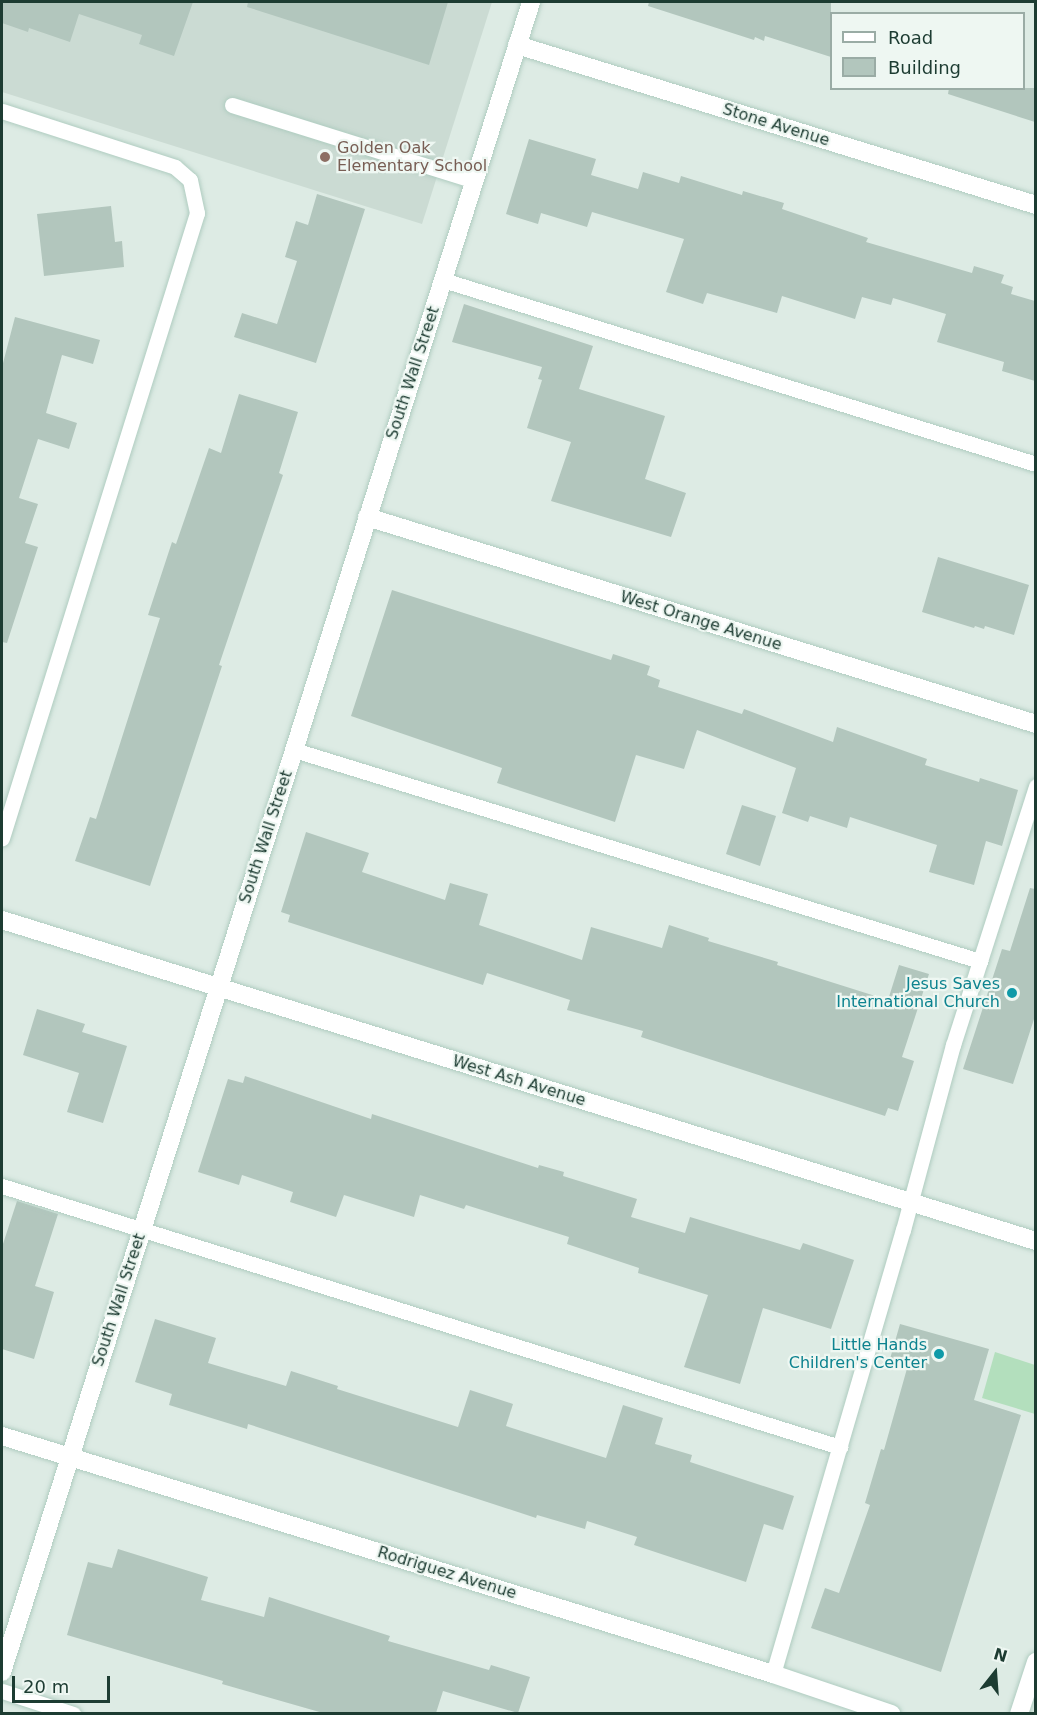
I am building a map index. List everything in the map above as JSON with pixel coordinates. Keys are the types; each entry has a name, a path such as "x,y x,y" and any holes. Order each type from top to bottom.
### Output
{"street":[{"name":"South Wall Street","path":"2,1672 531,2"},
{"name":"Stone Avenue","path":"517,45 1035,205"},
{"name":"West Orange Avenue","path":"367,517 1035,724"},
{"name":"West Ash Avenue","path":"2,920 1035,1242"},
{"name":"Rodriguez Avenue","path":"2,1436 773,1674 891,1713"},
{"path":"1019,1713 1035,1662"}],"lane":[{"path":"232,105 474,181"},
{"path":"2,111 175,167 190,180 196,213 2,838"},
{"path":"443,280 1035,464"},
{"path":"294,750 980,961"},
{"path":"773,1674 910,1204 953,1045 1035,786"},
{"path":"2,1186 840,1447"},
{"path":"2,1691 73,1713"}],"shaded area":[{"name":"Golden Oak Elementary School","path":"2,2 492,2 422,224 2,92"}],"green space":[{"path":"995,1352 1035,1365 1035,1414 982,1398"}],"building":[{"path":"2,2 193,2 174,56 139,44 142,35 79,14 70,42 29,28 28,32 2,23"},
{"path":"248,2 448,2 429,65 247,7"},
{"path":"649,2 831,2 830,57 765,36 764,41 755,37 754,40 648,6"},
{"path":"1035,88 1035,122 948,94 949,90"},
{"path":"529,139 596,159 591,175 638,189 643,172 679,183 681,176 742,195 743,191 784,203 782,209 868,238 866,242 972,273 974,266 1004,275 1001,283 1013,287 1011,294 1035,301 1035,381 1002,371 1004,362 937,342 946,314 893,298 891,305 862,297 855,319 782,296 777,313 707,293 703,304 666,292 684,239 592,212 587,227 541,213 538,224 506,214"},
{"path":"317,194 365,209 316,363 234,337 242,313 277,324 297,261 285,257 296,221 308,225"},
{"path":"111,206 115,242 122,241 124,267 44,276 37,214"},
{"path":"464,304 593,346 579,389 665,416 645,479 686,493 671,537 551,501 571,442 527,428 542,380 538,379 542,367 452,342"},
{"path":"15,317 100,340 93,364 62,355 46,413 77,423 69,449 38,439 19,498 38,504 25,543 38,547 7,643 2,642 2,367"},
{"path":"239,394 298,412 279,473 283,475 219,665 222,666 150,886 75,861 90,817 96,819 160,618 148,615 172,542 176,544 209,448 221,453"},
{"path":"938,557 1029,585 1014,635 985,626 984,629 975,626 974,628 922,612"},
{"path":"392,590 611,660 613,654 650,666 647,675 660,680 658,687 742,714 744,709 833,742 837,727 927,759 925,765 979,782 980,778 1018,790 1002,846 986,841 974,885 929,872 937,845 850,817 847,828 810,816 808,822 782,813 796,768 697,730 684,769 636,755 615,822 497,783 502,768 351,716"},
{"path":"742,805 776,816 760,866 726,854"},
{"path":"306,832 369,853 362,872 445,900 450,883 488,894 479,925 582,960 591,927 662,948 669,925 709,938 708,941 778,962 777,965 888,1000 899,965 929,974 902,1057 914,1061 898,1111 888,1108 885,1116 641,1037 643,1031 567,1010 570,1000 487,973 483,985 288,922 290,915 281,912"},
{"name":"Jesus Saves International Church","path":"1030,888 1035,889 1035,1016 1013,1084 963,1069 1002,949 1010,951"},
{"path":"37,1009 85,1024 82,1032 127,1046 103,1123 67,1112 79,1073 23,1055"},
{"path":"245,1076 371,1119 372,1114 538,1168 539,1165 564,1172 563,1176 637,1199 631,1217 685,1233 690,1217 800,1250 803,1243 854,1260 831,1329 763,1308 740,1384 684,1367 708,1295 638,1273 639,1268 567,1244 569,1237 466,1205 464,1209 420,1195 414,1217 344,1195 336,1217 290,1202 293,1192 242,1175 239,1185 198,1172 228,1079 243,1083"},
{"path":"17,1201 58,1214 35,1286 54,1292 34,1359 2,1349 2,1247"},
{"path":"155,1319 216,1338 208,1363 286,1386 291,1371 338,1386 337,1389 458,1427 470,1390 513,1404 506,1426 606,1458 623,1405 663,1418 655,1444 692,1455 690,1462 794,1496 783,1530 764,1524 746,1582 634,1545 637,1537 587,1521 585,1529 537,1515 536,1518 248,1424 247,1429 169,1405 172,1394 135,1382"},
{"path":"900,1324 989,1349 974,1400 1021,1415 941,1672 811,1628 825,1588 839,1593 870,1505 865,1503 881,1449 884,1450 908,1365 890,1359"},
{"path":"118,1549 208,1577 201,1600 264,1617 269,1597 390,1636 388,1641 489,1670 491,1665 530,1677 518,1713 443,1691 436,1713 323,1713 67,1635 88,1562 112,1568"}],"place":[{"name":"Golden Oak Elementary School","path":"325,157"},
{"name":"Jesus Saves International Church","path":"1012,993"},
{"name":"Little Hands Children's Center","path":"939,1354"}]}
